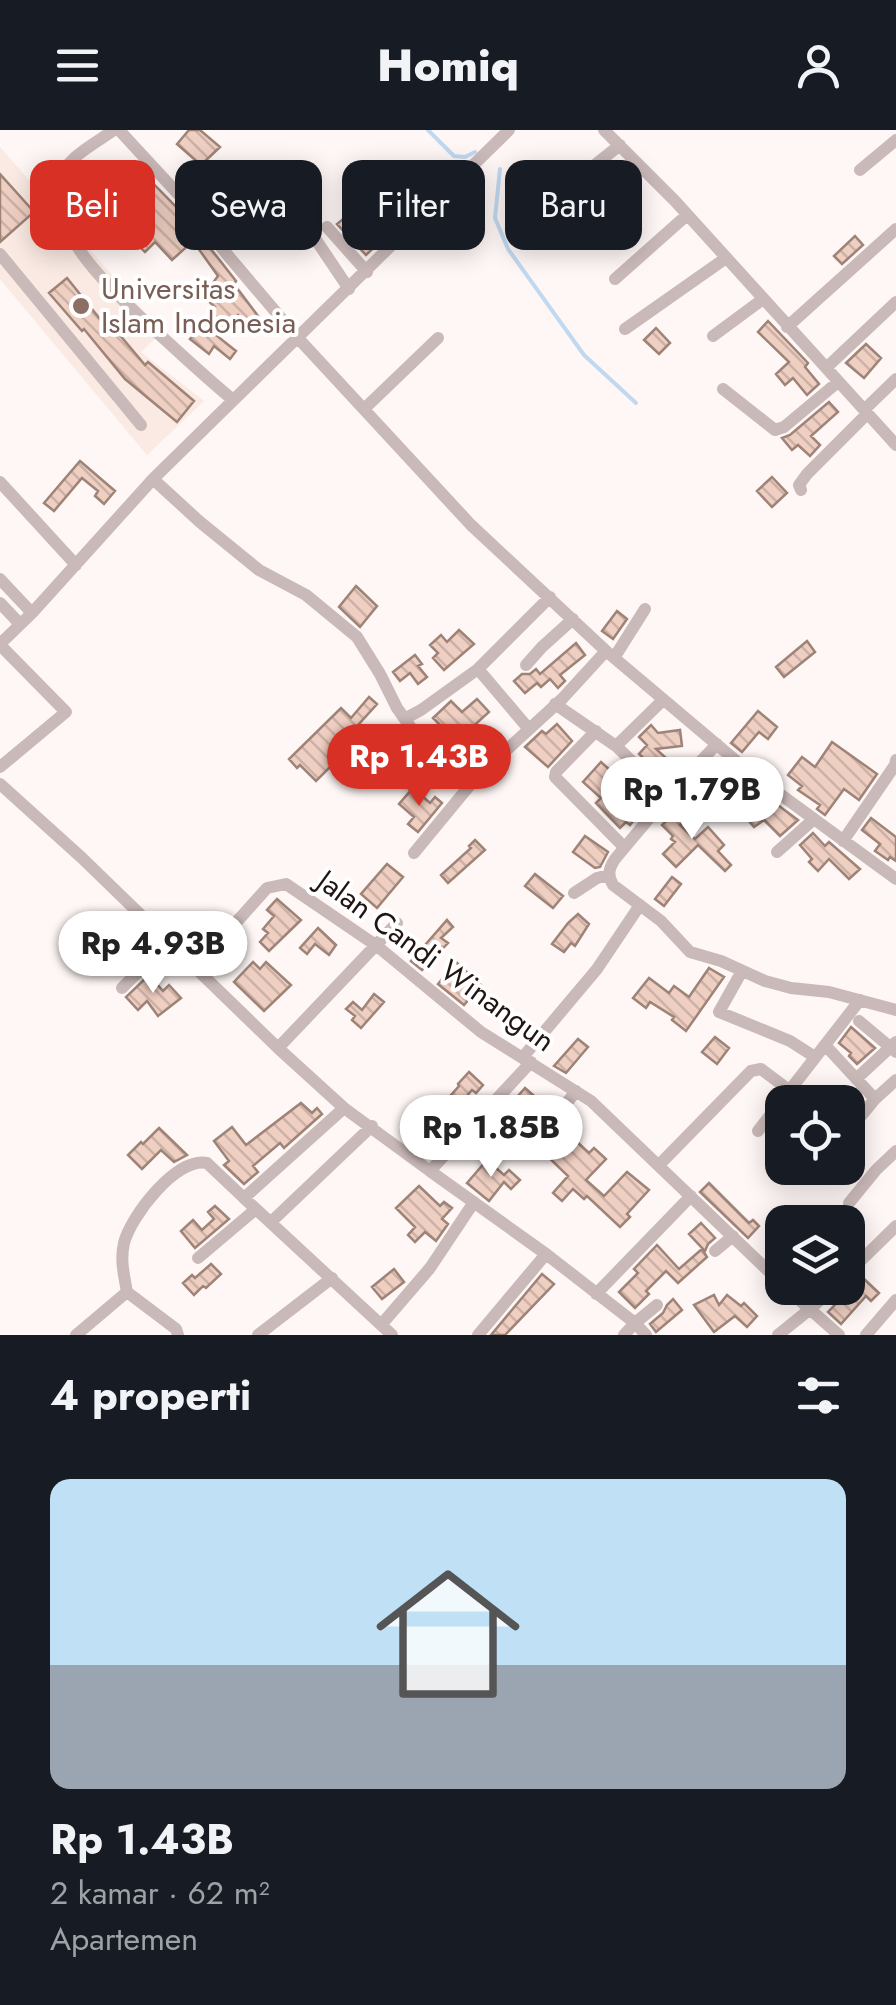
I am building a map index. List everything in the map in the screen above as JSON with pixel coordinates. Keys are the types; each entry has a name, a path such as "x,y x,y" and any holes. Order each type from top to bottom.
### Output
{"street":[{"path":"232,399 124,303 88,264 68,230 60,204 59,180 68,165 116,130 192,209 297,337 471,525 610,654 747,770 896,879"},
{"path":"0,767 66,712 0,645 187,444 510,130"},
{"path":"604,130 896,445"},
{"path":"860,170 896,140"},
{"path":"601,160 620,145"},
{"path":"616,279 687,216"},
{"path":"327,228 367,272"},
{"path":"788,326 896,229"},
{"path":"322,248 350,288"},
{"path":"0,254 142,425"},
{"path":"625,329 726,258"},
{"path":"713,336 763,299"},
{"path":"826,368 896,302"},
{"path":"364,409 438,338"},
{"path":"801,490 800,484 808,474 896,379"},
{"path":"723,388 775,430 784,427 838,382"},
{"path":"153,479 258,570 306,595 356,637 416,735 458,773 475,779"},
{"path":"0,482 76,564"},
{"path":"0,579 32,613"},
{"path":"406,718 478,668 550,598"},
{"path":"0,604 20,624"},
{"path":"414,854 475,779 610,654 645,609"},
{"path":"526,665 572,619"},
{"path":"478,668 528,728"},
{"path":"616,746 663,700"},
{"path":"555,704 616,746 668,796"},
{"path":"596,731 556,772 555,778 624,847"},
{"path":"717,744 624,847 610,868 612,885 662,921 690,952 765,981 896,1010"},
{"path":"843,840 896,763"},
{"path":"713,815 747,770"},
{"path":"0,784 344,1108 546,1254 636,1323 646,1335"},
{"path":"776,852 814,818"},
{"path":"574,893 609,874"},
{"name":"Jalan Candi Winangun","path":"196,967 267,888 286,884 377,946 481,1032 591,1100 765,1267"},
{"path":"430,1171 478,1121 527,1059 640,905"},
{"path":"278,1048 396,924"},
{"path":"122,988 168,941"},
{"path":"742,970 719,1012 820,1051 874,1099"},
{"path":"794,1085 860,1000"},
{"path":"856,1080 894,1048 859,1022"},
{"path":"659,1165 756,1068 783,1085"},
{"path":"865,1110 896,1080"},
{"path":"478,1121 518,1150 528,1149 576,1090"},
{"path":"244,1198 344,1108"},
{"path":"758,1131 765,1122"},
{"path":"271,1222 372,1126"},
{"path":"849,1204 896,1151"},
{"path":"178,1335 176,1329 127,1292 122,1257 130,1226 150,1198 191,1164 207,1164 387,1330 474,1202"},
{"path":"596,1294 691,1196"},
{"path":"198,1258 256,1209"},
{"path":"865,1256 896,1226"},
{"path":"714,1251 733,1236"},
{"path":"478,1335 546,1254"},
{"path":"258,1335 332,1278"},
{"path":"76,1335 127,1292"},
{"path":"866,1335 896,1300"},
{"path":"624,1335 657,1305"},
{"name":"Jalan Candi Winangun","path":"805,1305 839,1335"},
{"path":"778,1335 815,1305"}],"shaded area":[{"name":"Universitas Islam Indonesia","path":"0,147 30,181 30,250 90,250 162,332 141,352 204,401 147,455 0,279"}],"building":[{"path":"189,130 200,130 220,147 206,160 195,160 177,144"},
{"path":"0,174 30,208 30,216 0,242"},
{"path":"155,185 175,206 175,250 183,250 172,260 155,242"},
{"path":"855,236 863,245 842,264 834,256"},
{"path":"199,250 212,250 261,320 251,329 238,315 217,336 236,351 230,359 214,346 209,354 190,339 215,307 203,296 218,276"},
{"path":"67,278 104,324 108,321 145,365 148,362 194,401 177,422 125,379 49,293"},
{"path":"768,321 808,363 805,367 819,384 807,395 793,378 785,385 776,374 789,362 758,332"},
{"path":"656,328 670,343 659,354 644,340"},
{"path":"866,344 881,358 864,378 846,363"},
{"path":"829,402 838,412 811,436 820,445 810,456 798,445 792,450 782,438"},
{"path":"80,461 115,491 104,504 95,496 98,491 82,478 54,511 44,503"},
{"path":"772,477 787,493 772,507 757,491"},
{"path":"356,586 377,606 360,627 339,607"},
{"path":"617,611 627,619 613,639 602,631"},
{"path":"459,630 474,644 444,670 433,658 438,653 430,645 441,635 447,642"},
{"path":"807,641 815,652 784,677 776,667"},
{"path":"576,643 585,655 560,675 565,681 558,688 550,679 525,693 514,681 536,669 540,674"},
{"path":"415,655 427,677 418,684 410,673 400,681 393,672"},
{"path":"369,697 377,704 359,724 366,731 316,781 289,759 341,708 351,718"},
{"path":"477,699 489,712 463,740 454,730 449,734 433,718 451,701 462,712"},
{"path":"758,711 777,727 768,739 759,732 742,752 731,743"},
{"path":"557,724 572,741 548,767 525,747 542,731 546,734"},
{"path":"651,725 658,733 680,730 682,746 656,749 679,770 668,782 639,754 647,745 639,737"},
{"path":"832,742 877,774 859,800 844,789 825,815 817,809 820,805 798,790 802,786 788,775 802,757 815,767"},
{"path":"395,755 404,763 385,782 377,773"},
{"path":"718,759 729,769 710,799 695,787"},
{"path":"601,762 635,787 623,798 641,811 630,825 626,822 620,828 596,803 601,798 583,782"},
{"path":"413,788 430,803 435,797 442,803 418,832 408,824 414,817 399,804"},
{"path":"771,800 798,820 780,836 764,820 754,827 749,821"},
{"path":"678,809 687,818 680,825 695,839 708,827 724,845 718,851 731,865 725,871 698,845 676,867 663,854 675,842 662,825"},
{"path":"871,818 896,837 896,861 875,851 880,844 862,830"},
{"path":"813,833 825,846 829,842 860,869 849,879 829,859 818,871 800,845"},
{"path":"585,836 608,852 600,867 595,868 573,852"},
{"path":"475,840 485,850 448,883 441,875"},
{"path":"387,864 403,877 377,908 361,894"},
{"path":"535,874 563,896 553,908 525,886"},
{"path":"672,877 681,884 664,906 655,899"},
{"path":"277,899 301,920 269,951 260,942 268,933 263,929 274,916 267,910"},
{"path":"578,914 589,924 575,946 571,943 564,952 552,944"},
{"path":"447,920 453,927 441,938 448,943 422,970 411,961"},
{"path":"318,928 336,945 329,955 315,944 307,954 300,948"},
{"path":"253,962 260,969 266,962 291,985 264,1011 234,982"},
{"path":"456,962 481,985 464,1005 438,984"},
{"path":"709,968 724,977 686,1031 672,1020 674,1017 650,1002 646,1008 633,998 649,978 669,993 674,986 689,997"},
{"path":"149,975 163,991 169,985 181,998 158,1016 147,1001 138,1010 126,997"},
{"path":"374,994 384,1002 361,1028 346,1009 353,1002 362,1010"},
{"path":"851,1027 875,1048 857,1064 839,1043"},
{"path":"715,1037 729,1048 717,1064 702,1052"},
{"path":"578,1039 588,1047 566,1073 554,1066"},
{"path":"469,1072 483,1085 476,1093 472,1090 454,1111 462,1119 452,1131 447,1127 423,1154 408,1142"},
{"path":"525,1088 541,1102 516,1125 503,1113"},
{"path":"301,1103 312,1113 317,1108 322,1114 284,1148 280,1143 253,1166 258,1172 244,1184 224,1165 229,1161 214,1141 232,1127 246,1145"},
{"path":"159,1128 187,1155 174,1162 161,1150 142,1169 128,1155"},
{"path":"562,1128 589,1153 594,1148 606,1159 586,1180 604,1196 627,1172 649,1190 620,1227 587,1196 584,1199 573,1189 562,1201 553,1193 568,1176 542,1151"},
{"path":"487,1160 504,1175 509,1170 520,1180 511,1189 504,1182 489,1201 467,1183"},
{"path":"709,1183 749,1223 753,1220 759,1226 748,1238 700,1192"},
{"path":"419,1186 440,1206 444,1202 452,1208 442,1219 448,1224 436,1241 425,1232 415,1242 408,1235 415,1227 396,1208"},
{"path":"215,1206 229,1219 195,1248 181,1231 193,1220 202,1230 214,1219 208,1212"},
{"path":"701,1223 715,1238 705,1251 689,1234"},
{"path":"657,1245 679,1269 702,1249 707,1257 678,1283 666,1271 635,1308 619,1292"},
{"path":"211,1264 221,1274 194,1295 183,1283"},
{"path":"394,1269 404,1282 382,1299 372,1287"},
{"path":"542,1274 554,1284 505,1335 491,1335"},
{"path":"865,1280 879,1293 871,1301 866,1296"},
{"path":"714,1295 719,1305 727,1295 741,1306 744,1303 757,1316 747,1327 735,1316 714,1332 694,1305"},
{"path":"673,1299 682,1310 656,1332 650,1324"},
{"path":"835,1305 858,1305 841,1324 828,1312"}],"waterway":[{"path":"428,130 454,156 465,157 475,152"},
{"path":"500,169 495,218 508,249 584,355 636,403"}],"place":[{"name":"Universitas Islam Indonesia","path":"81,306"}]}
